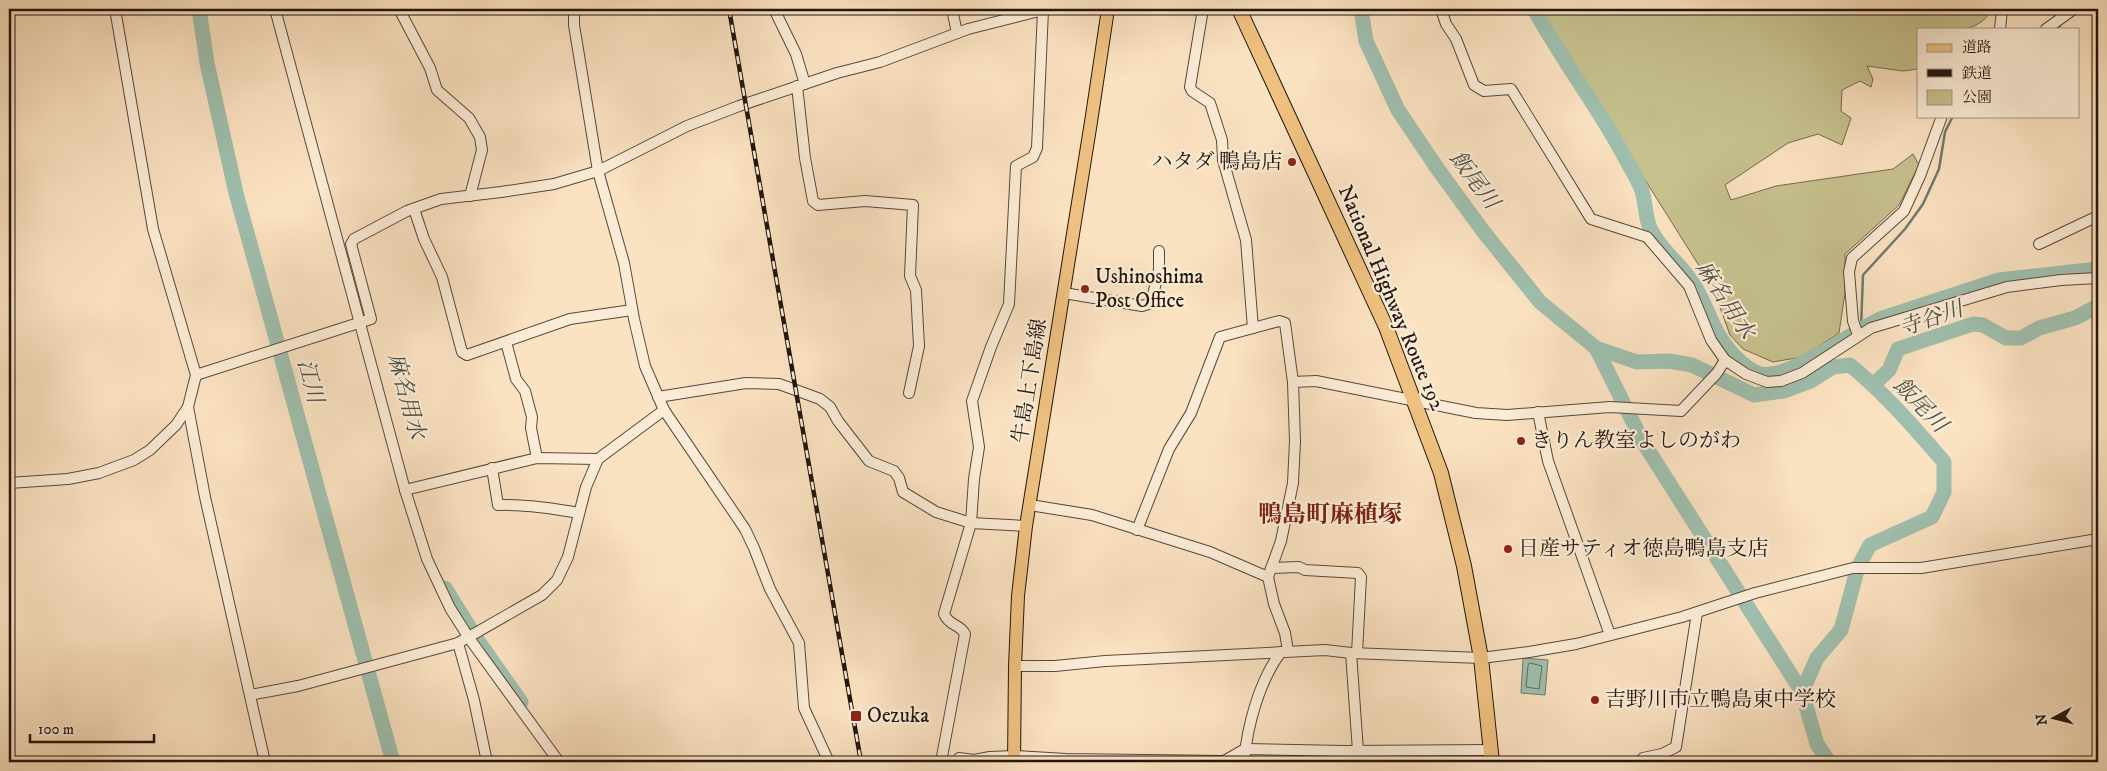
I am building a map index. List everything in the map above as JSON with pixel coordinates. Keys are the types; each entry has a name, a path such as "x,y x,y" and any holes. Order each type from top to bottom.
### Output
{"highway":[{"name":"National Highway Route 192","path":"1239,9 1386,327 1441,473 1464,566 1481,658 1491,756"}],"main road":[{"name":"牛島上下島線","path":"1015,759 1015,666 1018,596 1026,526 1108,9"}],"street":[{"path":"9,484 68,479 98,473 134,460 150,450 176,425 188,408 196,375 153,229 116,9"},
{"path":"275,9 363,322 422,546 432,572 450,608 473,636 559,762"},
{"path":"399,9 430,68 437,90 469,118 480,137 482,150 479,168 470,196"},
{"path":"574,9 574,25 598,171 624,263 632,310 645,366 664,410 745,529 770,589 799,643 804,708 829,762"},
{"path":"774,9 796,54 801,85 804,158 813,201 818,205 865,201 913,205 910,276 916,290 919,346 909,393"},
{"path":"952,9 957,33"},
{"path":"196,375 371,319 351,244 354,239 414,209 441,199 554,184 598,171 687,126 837,73 880,62 957,33 1045,9 1037,148 1033,157 1016,166 1009,304 972,401 979,447 974,479 971,523 944,614 947,621 962,628 965,634 942,762"},
{"path":"1203,9 1190,87 1192,91 1210,103 1222,140 1223,160 1246,240 1253,328"},
{"path":"1441,9 1446,24 1456,39 1474,85 1484,91 1511,89 1591,219 1647,238 1689,286 1711,340 1725,360 1746,374 1767,382 1781,381 1802,373 1832,354 1857,331 2006,287 2061,280 2098,278"},
{"path":"2000,28 2002,9"},
{"path":"2048,28 2070,12"},
{"path":"1857,331 1853,321 1850,272 1852,258 1904,211 1920,176 1941,118"},
{"path":"414,209 424,239 442,277 462,352 467,355 570,319 632,310"},
{"path":"2039,244 2098,216"},
{"path":"1064,293 1142,306 1150,303 1159,270 1159,250"},
{"path":"1137,530 1169,449 1190,413 1220,337 1279,321 1284,324 1293,382 1295,441 1292,483 1281,541 1269,573 1274,604 1285,633 1284,651 1271,665 1251,721 1244,762"},
{"path":"506,342 516,379 525,391 528,400 537,458"},
{"path":"1293,382 1316,381 1476,413 1507,414 1610,407 1681,411 1714,376 1725,360"},
{"path":"658,397 746,382 779,384 820,399 830,406 838,421 869,461 894,471 899,478 903,492 936,512 971,523 1026,526"},
{"path":"188,408 205,497 265,762"},
{"path":"250,695 298,686 458,643 542,595 557,580 568,557 586,486 598,459 664,410"},
{"path":"1538,412 1548,461 1610,635"},
{"path":"408,489 537,458 598,459"},
{"path":"492,468 498,505 516,504 579,513"},
{"path":"1030,506 1092,515 1210,552 1269,573 1299,566 1305,570 1358,573 1361,577 1354,653 1358,751"},
{"path":"1015,666 1055,666 1104,660 1325,650 1354,653 1481,658 1576,644 1697,613 1755,593 1853,568 1921,568 2098,538"},
{"path":"1642,762 1643,758 1662,754 1676,747 1697,613"},
{"path":"458,643 474,700 487,762"},
{"path":"956,762 959,758 974,760 990,757 1015,759 1224,761 1246,749 1491,756"}],"green space":[{"path":"1540,9 1992,9 1986,18 1969,28 1917,28 1917,69 1903,71 1867,66 1873,79 1871,87 1860,81 1842,90 1841,111 1851,118 1842,145 1818,134 1788,143 1725,185 1731,200 1776,186 1893,169 1913,154 1919,165 1899,205 1845,254 1845,293 1839,333 1802,357 1773,362 1743,349 1730,335 1713,288 1559,43"}],"water":[{"path":"1523,658 1548,660 1545,695 1521,693"}],"waterway":[{"name":"江川","path":"199,9 207,63 236,193 393,762"},
{"name":"飯尾川","path":"1361,9 1366,41 1398,110 1437,168 1483,231 1540,302 1596,348 1637,362 1669,361 1692,365 1754,395 1784,391 1811,381 1833,367 1850,365 1887,399 1944,462 1944,492 1932,517 1870,545 1858,567 1841,630 1817,658 1802,692"},
{"name":"麻名用水","path":"1534,9 1555,46 1613,135 1636,177 1643,196 1648,224 1654,236 1694,285 1726,346 1751,370 1761,374 1773,374 1787,370 1820,354 1880,319 1999,280 2098,269"},
{"path":"2059,28 2062,22"},
{"path":"1861,327 1863,275 1905,229 1923,204 1939,169 1945,132 1952,118"},
{"name":"寺谷川","path":"1873,385 1889,370 1898,349 1973,324 1983,325 2006,338 2021,338 2039,328 2075,318 2098,306"},
{"name":"飯尾川","path":"1596,348 1643,442 1802,692 1817,744 1829,762"},
{"name":"麻名用水","path":"445,588 476,638 521,702"}],"railway":[{"path":"729,9 861,762"}],"place":[{"name":"ハタダ 鴨島店","path":"1292,162"},
{"name":"Ushinoshima Post Office","path":"1085,289"},
{"name":"きりん教室よしのがわ","path":"1521,441"},
{"name":"日産サティオ徳島鴨島支店","path":"1508,549"},
{"name":"吉野川市立鴨島東中学校","path":"1595,700"},
{"name":"Oezuka","path":"856,716"}],"district":[{"name":"鴨島町麻植塚","path":"1330,515"}]}
